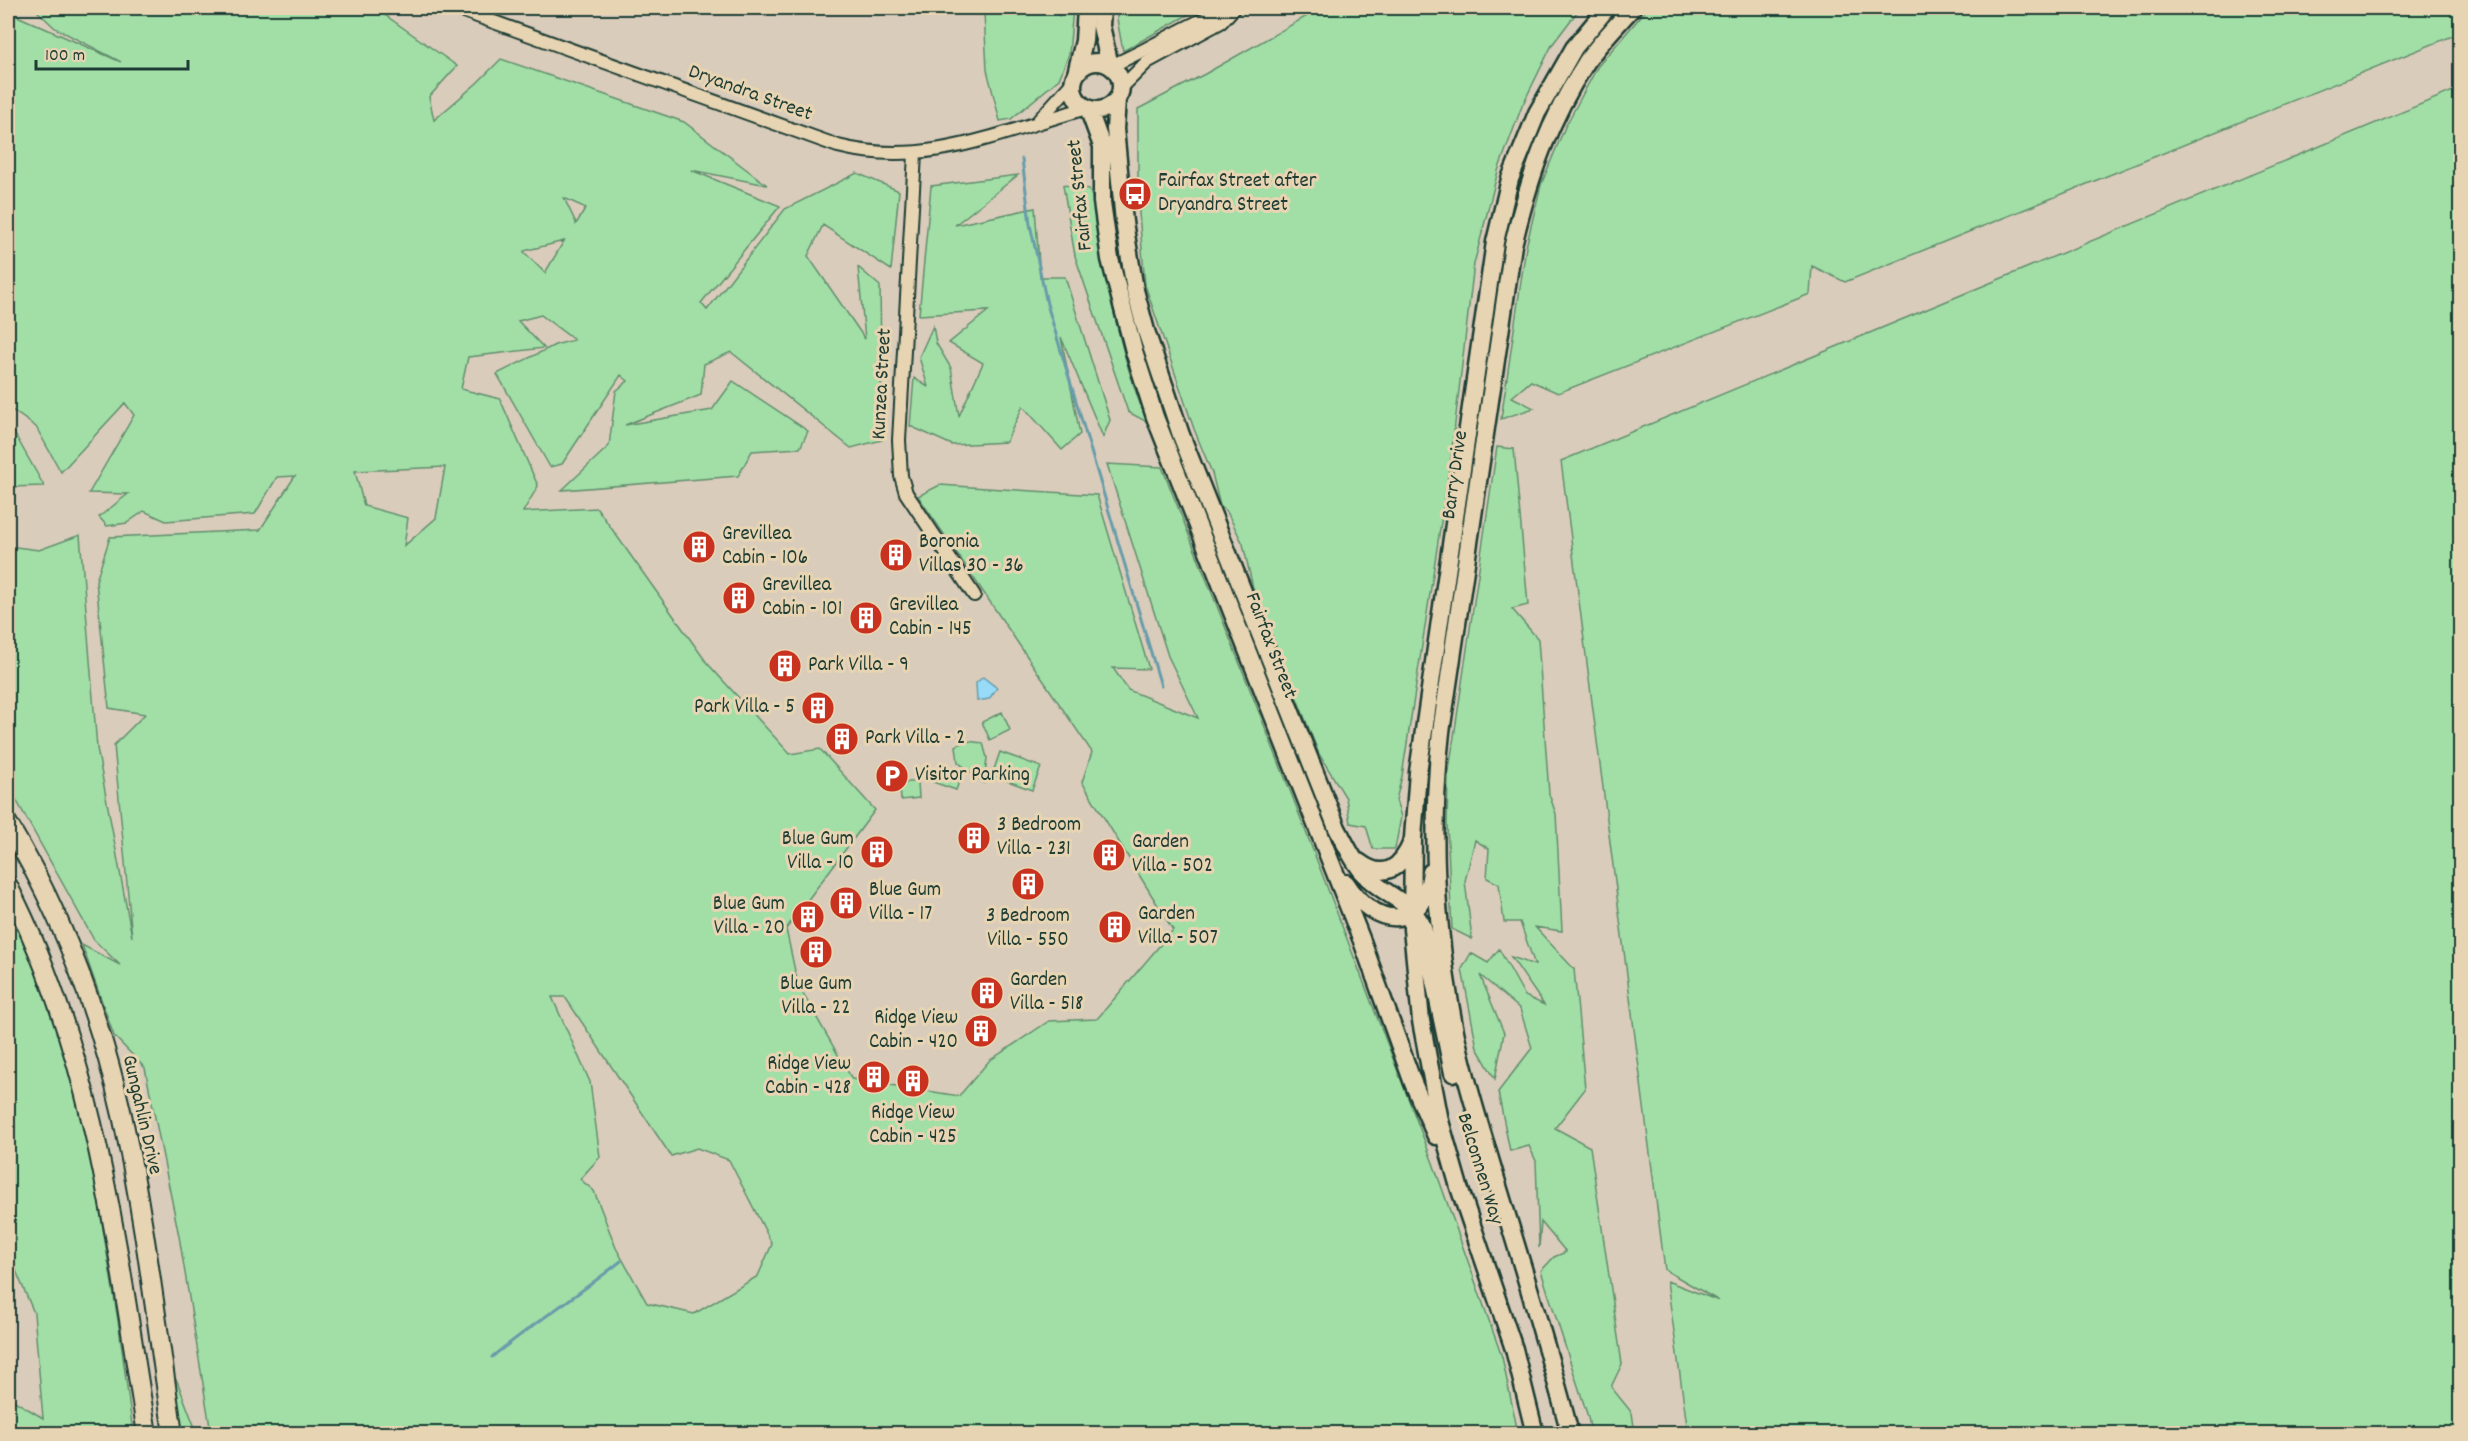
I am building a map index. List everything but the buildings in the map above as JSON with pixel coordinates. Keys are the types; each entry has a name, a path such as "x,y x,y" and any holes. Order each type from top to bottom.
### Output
{"highway":[{"name":"Gungahlin Drive","path":"8,824 39,880 78,972 94,1017 122,1114 173,1434"},
{"path":"8,886 52,987 69,1034 85,1091 114,1228 147,1434"}],"main road":[{"path":"1086,8 1084,40 1075,78 1077,99 1087,108 1101,110 1113,104 1119,93 1118,76 1110,66 1101,26 1102,8"},
{"name":"Barry Drive","path":"1412,910 1413,838 1418,772 1495,242 1510,179 1537,113 1574,48 1607,8"},
{"name":"Barry Drive","path":"1447,980 1439,903 1436,818 1442,732 1513,245 1528,184 1551,124 1588,60 1632,8"},
{"path":"1075,78 1091,63 1098,62 1110,66"},
{"name":"Fairfax Street","path":"1119,93 1115,129 1124,222 1136,290 1146,331 1181,435 1329,810 1353,858 1374,883 1404,901 1412,910"},
{"name":"Fairfax Street","path":"1087,108 1102,146 1104,224 1115,281 1155,417 1325,849 1413,1083 1459,1187"},
{"path":"1325,849 1348,886 1366,908 1381,915 1404,916 1424,900 1428,889 1436,818"},
{"path":"1353,858 1371,870 1389,870 1400,861 1413,838"},
{"path":"1412,910 1420,921 1427,939 1446,1043 1466,1117 1526,1280"},
{"name":"Belconnen Way","path":"1412,910 1417,989 1427,1057 1440,1121 1459,1187 1514,1349 1535,1434"},
{"name":"Belconnen Way","path":"1447,980 1467,1082 1548,1346 1570,1434"}],"street":[{"name":"Dryandra Street","path":"455,8 837,147 857,152 915,154 961,147 1087,108"},
{"path":"1110,66 1138,55 1217,13 1234,8"},
{"path":"1119,93 1146,62 1221,22 1234,8"},
{"path":"1039,121 1075,78"},
{"name":"Kunzea Street","path":"915,154 899,440 901,476 906,493 974,595"}],"green space":[{"path":"34,8 375,8 457,66 429,97 434,120 501,59 684,122 767,185 691,170 780,206 701,303 707,310 785,209 857,173 899,191 891,270 823,225 808,256 865,339 858,267 880,286 882,440 851,448 731,352 704,364 701,395 625,425 712,410 733,381 808,431 800,448 752,451 738,476 562,490 609,446 616,391 628,381 621,375 562,464 550,467 497,374 555,345 574,340 541,315 518,321 544,348 468,357 461,389 500,399 538,486 523,512 597,508 707,663 790,754 820,749 875,810 786,929 798,985 852,1079 959,1096 989,1061 1049,1021 1097,1019 1173,930 1082,782 1092,752 918,496 940,485 1097,495 1149,669 1113,668 1128,690 1198,718 1168,656 1107,464 1162,467 1291,793 1433,1163 1502,1357 1518,1433 211,1433 179,1236 145,1068 114,1036 82,945 120,965 94,940 8,785 8,546 39,550 80,535 97,748 132,937 114,745 145,714 109,708 96,581 110,537 260,530 295,476 277,477 255,514 166,521 144,511 127,523 107,526 99,517 128,494 89,493 134,415 125,403 61,472 36,427 8,407 8,12 121,62 55,28","holes":["564,198 586,208 576,224","564,241 545,273 524,251","445,467 436,518 404,546 408,518 364,506 355,471","552,997 565,997 671,1156 697,1148 729,1160 772,1244 758,1276 694,1314 647,1303 616,1248 594,1191 580,1179 600,1157 590,1082"]},
{"path":"981,8 1073,8 1069,54 1059,79 1011,119 1000,121 987,70 984,13"},
{"path":"1118,8 1200,8 1123,51 1117,19"},
{"path":"1321,8 1580,8 1552,45 1522,106 1498,171 1474,264 1451,457 1402,776 1396,800 1401,817 1395,849 1373,849 1366,826 1350,823 1346,798 1319,754 1253,588 1243,544 1227,512 1220,506 1212,473 1194,429 1145,285 1138,201 1138,109"},
{"path":"1648,8 2460,8 2460,33 1845,282 1812,266 1810,294 1558,393 1531,381 1512,397 1534,408 1501,419 1526,247 1541,185 1565,127 1598,66"},
{"path":"2460,88 2460,1433 1688,1433 1667,1281 1719,1301 1665,1270 1561,461"},
{"path":"1018,175 955,225 1035,208 1040,277 1065,277 1110,420 1103,437 1061,337 1080,434 1062,450 1023,406 1006,442 952,445 910,426 914,378 928,387 919,357 933,326 936,343 951,368 959,416 983,363 949,343 988,311 919,315 931,186"},
{"path":"1063,185 1089,189 1092,197 1107,283 1120,339 1147,422 1128,412 1075,256"},
{"path":"8,422 44,486 8,487"},
{"path":"1497,447 1514,449 1528,605 1512,609 1538,639 1549,794 1556,814 1562,931 1535,927 1574,969 1585,1089 1555,1128 1590,1147 1622,1364 1611,1387 1632,1413 1635,1433 1591,1433 1588,1417 1541,1271 1554,1257 1566,1252 1541,1222 1539,1248 1536,1161 1529,1146 1510,1151 1498,1092 1532,1048 1520,1009 1480,975 1504,1033 1495,1079 1477,1048 1462,969 1471,953 1488,963 1499,949 1525,996 1544,1005 1511,957 1535,965 1520,922 1504,922 1499,884 1487,878 1489,849 1475,840 1465,881 1472,939 1452,929 1447,826 1448,777"},
{"path":"1002,712 1010,730 990,740 982,722"},
{"path":"966,741 983,743 987,758 984,783 958,762 956,746"},
{"path":"1000,752 1041,767 1032,790 992,775"},
{"path":"937,771 960,779 956,790 933,782"},
{"path":"908,782 918,782 919,798 901,800 900,788"},
{"path":"8,910 54,1010 90,1149 119,1327 133,1433 8,1433 8,1397 43,1418 34,1313 8,1252"},
{"path":"173,1377 177,1381 197,1433 182,1433"}],"water":[{"path":"983,677 997,688 989,699 977,701 976,683"}],"waterway":[{"path":"1059,15 1061,8"},
{"path":"1022,159 1030,224 1047,304 1161,686"},
{"path":"492,1357 621,1261"}],"place":[{"name":"Fairfax Street after Dryandra Street","path":"1135,194"},
{"name":"Grevillea Cabin - 106","path":"699,547"},
{"name":"Boronia Villas 30 - 36","path":"896,555"},
{"name":"Grevillea Cabin - 101","path":"739,598"},
{"name":"Grevillea Cabin - 145","path":"866,618"},
{"name":"Park Villa - 9","path":"785,666"},
{"name":"Park Villa - 5","path":"818,708"},
{"name":"Park Villa - 2","path":"842,739"},
{"name":"Visitor Parking","path":"892,776"},
{"name":"3 Bedroom Villa - 231","path":"974,838"},
{"name":"Blue Gum Villa - 10","path":"877,852"},
{"name":"Garden Villa - 502","path":"1109,855"},
{"name":"3 Bedroom Villa - 550","path":"1028,884"},
{"name":"Blue Gum Villa - 17","path":"846,903"},
{"name":"Blue Gum Villa - 20","path":"808,917"},
{"name":"Garden Villa - 507","path":"1115,927"},
{"name":"Blue Gum Villa - 22","path":"816,952"},
{"name":"Garden Villa - 518","path":"987,993"},
{"name":"Ridge View Cabin - 420","path":"981,1031"},
{"name":"Ridge View Cabin - 428","path":"874,1077"},
{"name":"Ridge View Cabin - 425","path":"913,1081"}]}
